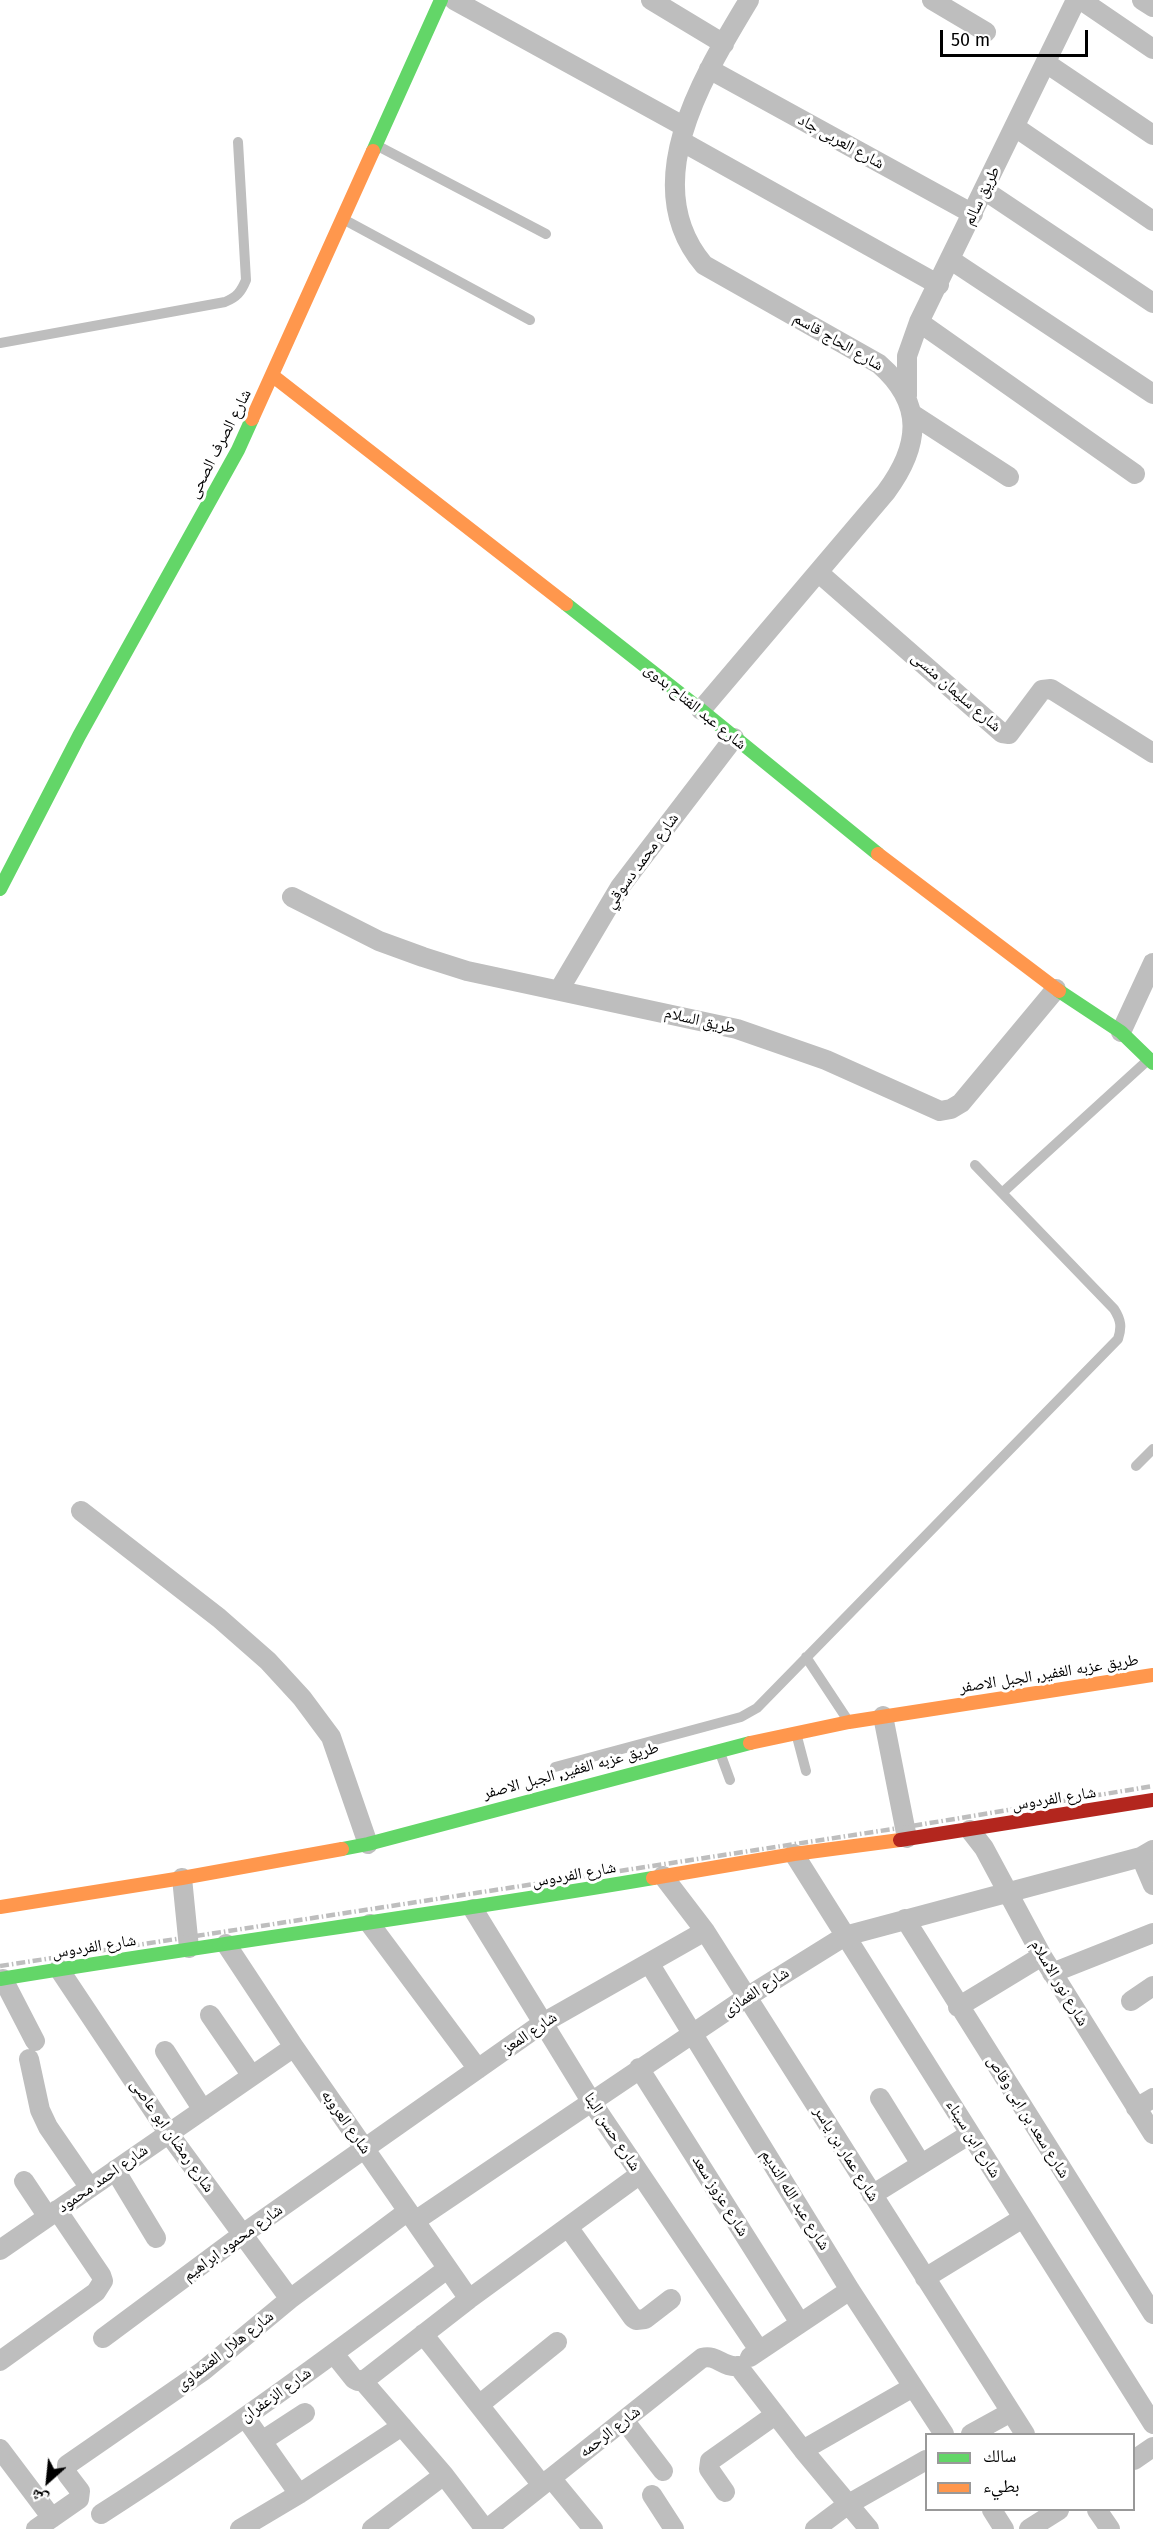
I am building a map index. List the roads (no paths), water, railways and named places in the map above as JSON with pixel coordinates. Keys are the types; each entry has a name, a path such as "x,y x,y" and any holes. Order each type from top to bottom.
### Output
{"street":[{"name":"شارع الصرف الصحى","path":"0,889 79,736 238,450 441,0"},
{"path":"454,0 939,285"},
{"path":"651,0 724,44"},
{"name":"شارع الحاج قاسم","path":"749,0 709,69 683,134 675,176 677,213 686,242 704,265 879,364 895,377 909,405"},
{"path":"932,0 986,32"},
{"name":"طريق سالم","path":"909,405 907,356 919,322 1076,0"},
{"path":"1081,0 1153,49"},
{"path":"1142,0 1153,7"},
{"path":"1046,63 1153,135"},
{"name":"شارع العربى جاد","path":"709,69 973,214"},
{"path":"1015,127 1153,220"},
{"path":"984,190 1153,303"},
{"path":"951,260 1153,394"},
{"path":"919,322 1135,474"},
{"name":"شارع عبد الفتاح بدوى","path":"273,376 701,710 840,825 1056,988 1120,1032 1151,1061"},
{"path":"909,405 1009,477"},
{"path":"701,710 819,573 902,471 910,452 913,433 909,405"},
{"name":"شارع سليمان منسى","path":"819,573 1002,733 1009,734 1042,690 1051,689 1153,753"},
{"name":"شارع محمد دسوقي","path":"559,990 620,887 734,738"},
{"name":"طريق السلام","path":"292,897 379,941 423,957 467,970 737,1029 826,1060 940,1112 951,1109 961,1102 1056,988"},
{"path":"1120,1032 1153,963"},
{"path":"81,1511 219,1618 268,1661 302,1698 331,1737 368,1844"},
{"name":"طريق عزبه الغفير, الجبل الاصفر","path":"0,1907 182,1878 368,1844 719,1749 849,1722 1153,1675"},
{"path":"884,1716 907,1838"},
{"name":"شارع الفردوس","path":"2,1979 189,1948 473,1909 794,1854 970,1830 1153,1800"},
{"name":"شارع نور الاسلام","path":"970,1830 984,1848 1006,1893 1047,1965 1145,2103 1153,2134"},
{"name":"شارع ابن سيناء","path":"794,1854 1153,2424"},
{"path":"1147,1854 1153,1885"},
{"name":"شارع الغمازى","path":"412,2216 747,1997 845,1936 1147,1854"},
{"name":"شارع عمار بن ياسر","path":"663,1876 705,1931 1024,2433"},
{"path":"182,1878 189,1948"},
{"name":"شارع حسن البنا","path":"473,1909 591,2101 759,2350"},
{"name":"شارع سعد بن ابى وقاص","path":"905,1919 958,2007 1153,2314"},
{"path":"370,1923 478,2069"},
{"name":"شارع المعز","path":"365,2150 543,2023 705,1931"},
{"path":"958,2007 1047,1965 1153,1933"},
{"name":"شارع العروبه","path":"226,1944 294,2047 469,2299"},
{"name":"شارع عبد الله النديم","path":"649,1963 850,2290 943,2433"},
{"name":"شارع رمضان ابو عاصى","path":"59,1969 169,2134 290,2299"},
{"path":"2,1979 32,2050 40,2110 48,2127 90,2188"},
{"path":"1131,2001 1153,1986"},
{"path":"210,2015 252,2076"},
{"name":"شارع احمد محمود","path":"0,2250 294,2047"},
{"path":"165,2051 203,2110"},
{"name":"شارع عزوز سعد","path":"639,2068 800,2323"},
{"path":"880,2098 921,2164"},
{"path":"872,2195 970,2134"},
{"name":"شارع محمود ابراهيم","path":"103,2338 243,2234 365,2150"},
{"path":"115,2170 156,2238"},
{"path":"362,2380 639,2175"},
{"path":"0,2361 96,2292 103,2281 101,2275 53,2213 24,2181"},
{"name":"شارع هلال العشماوى","path":"44,2524 80,2496 80,2491 67,2474 67,2465 203,2371 290,2299 412,2216"},
{"path":"926,2278 1023,2218"},
{"path":"568,2227 633,2318 645,2319 670,2299"},
{"name":"شارع الزعفران","path":"101,2514 334,2354 447,2269"},
{"path":"850,2290 738,2366 803,2450 869,2529"},
{"path":"423,2334 479,2405 546,2482 593,2529"},
{"path":"479,2405 557,2342"},
{"path":"334,2354 354,2379 362,2380 402,2426 486,2529"},
{"name":"شارع الرحمه","path":"486,2529 702,2358 715,2358 726,2366 738,2366"},
{"path":"803,2450 913,2387"},
{"path":"973,2433 1011,2412"},
{"path":"262,2441 305,2413"},
{"path":"725,2492 710,2469 710,2461 775,2415"},
{"path":"245,2417 299,2494"},
{"path":"624,2420 663,2471"},
{"path":"240,2529 299,2494 402,2426"},
{"path":"1135,2459 1153,2447"},
{"path":"0,2449 44,2524"},
{"path":"815,2529 848,2505 925,2461"},
{"path":"372,2529 444,2475"},
{"path":"652,2495 674,2529"},
{"path":"993,2511 1004,2529"},
{"path":"1029,2529 1057,2511"},
{"path":"1098,2511 1110,2529"}],"lane":[{"path":"0,343 225,302 235,298 242,291 246,280 238,142"},
{"path":"375,145 546,234"},
{"path":"342,219 530,320"},
{"path":"1002,1193 1151,1061"},
{"path":"555,1767 749,1713 764,1702 1118,1339 1121,1329 1120,1318 1114,1309 975,1165"},
{"path":"1136,1466 1153,1449"},
{"path":"806,1657 849,1722"},
{"path":"796,1733 806,1770"},
{"path":"719,1749 730,1780"}],"railway":[{"path":"0,1966 906,1827 1153,1786"}]}
